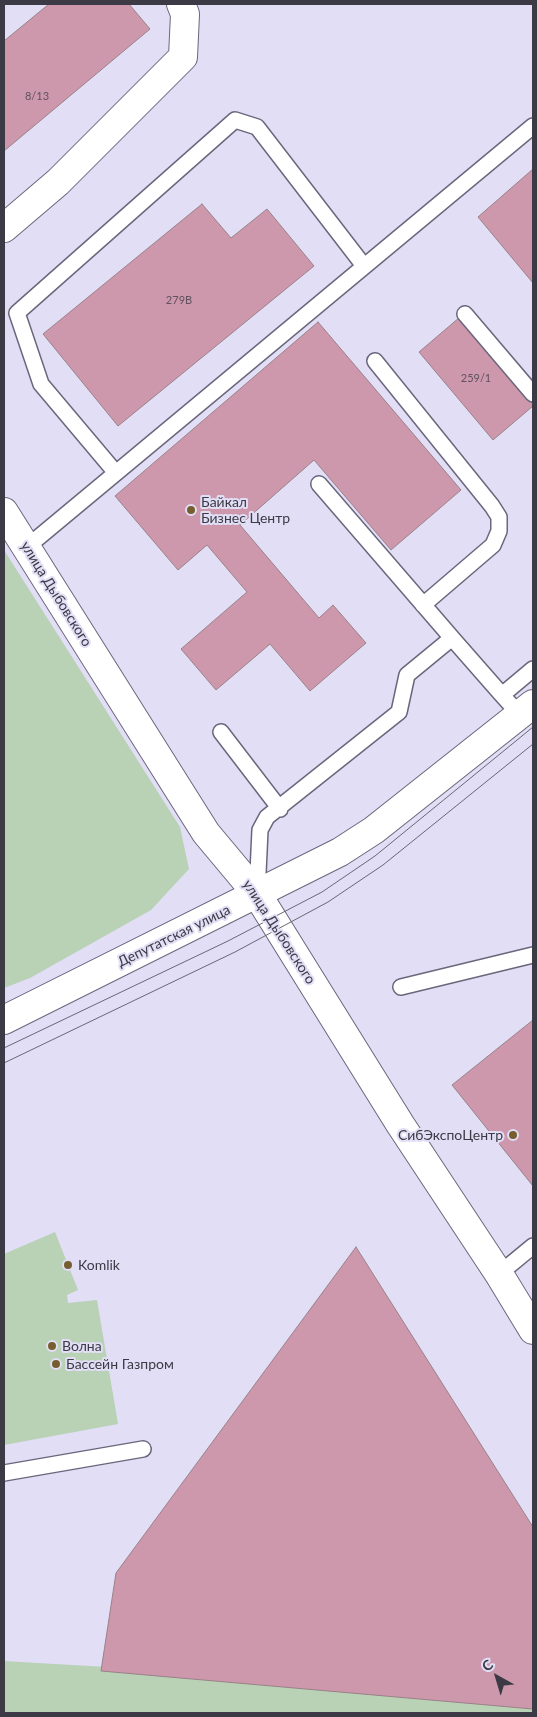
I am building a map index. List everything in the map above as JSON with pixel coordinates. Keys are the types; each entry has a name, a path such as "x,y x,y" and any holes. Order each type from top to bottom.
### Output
{"street":[{"path":"4,228 58,182 183,57 185,14 181,4"},
{"name":"улица Дыбовского","path":"4,512 206,833 257,894 400,1124 499,1274 533,1330"},
{"name":"Депутатская улица","path":"4,1020 340,852 374,830 527,710"}],"lane":[{"path":"116,473 41,384 17,313 235,120 257,126 364,266"},
{"path":"27,547 533,126"},
{"path":"465,314 533,394"},
{"path":"374,361 499,517 499,531 493,545 423,605"},
{"path":"319,484 502,695 527,710"},
{"path":"257,894 260,830 267,818 399,712 407,675 452,638"},
{"path":"502,695 533,669"},
{"path":"221,732 280,809"},
{"path":"401,987 533,954"},
{"path":"499,1274 533,1246"},
{"path":"4,1473 143,1449"}],"green space":[{"path":"4,550 180,827 189,869 151,910 30,978 4,988"},
{"name":"Бассейн Газпром","path":"55,1232 78,1290 67,1295 68,1303 97,1300 118,1424 4,1445 4,1254"},
{"path":"4,1661 533,1692 533,1713 4,1713"}],"building":[{"path":"49,4 129,4 150,29 4,151 4,41"},
{"path":"533,169 533,283 478,217"},
{"path":"202,204 231,238 267,209 314,266 118,426 43,334"},
{"path":"460,317 533,404 493,440 419,352"},
{"name":"Байкал Бизнес Центр","path":"318,322 461,490 391,550 314,460 240,525 319,618 333,605 366,643 310,691 270,644 216,690 181,649 247,592 207,545 178,570 115,496"},
{"name":"СибЭкспоЦентр","path":"533,1020 533,1186 452,1085"},
{"path":"356,1247 533,1527 533,1709 101,1671 116,1573"}],"tram line":[{"path":"4,1048 228,941 322,892 375,856 533,727"},
{"path":"4,1063 235,952 328,902 383,865 533,744"}],"place":[{"name":"Байкал Бизнес Центр","path":"191,510"},
{"name":"СибЭкспоЦентр","path":"513,1135"},
{"name":"Komlik","path":"68,1265"},
{"name":"Волна","path":"52,1346"},
{"name":"Бассейн Газпром","path":"56,1364"}]}
